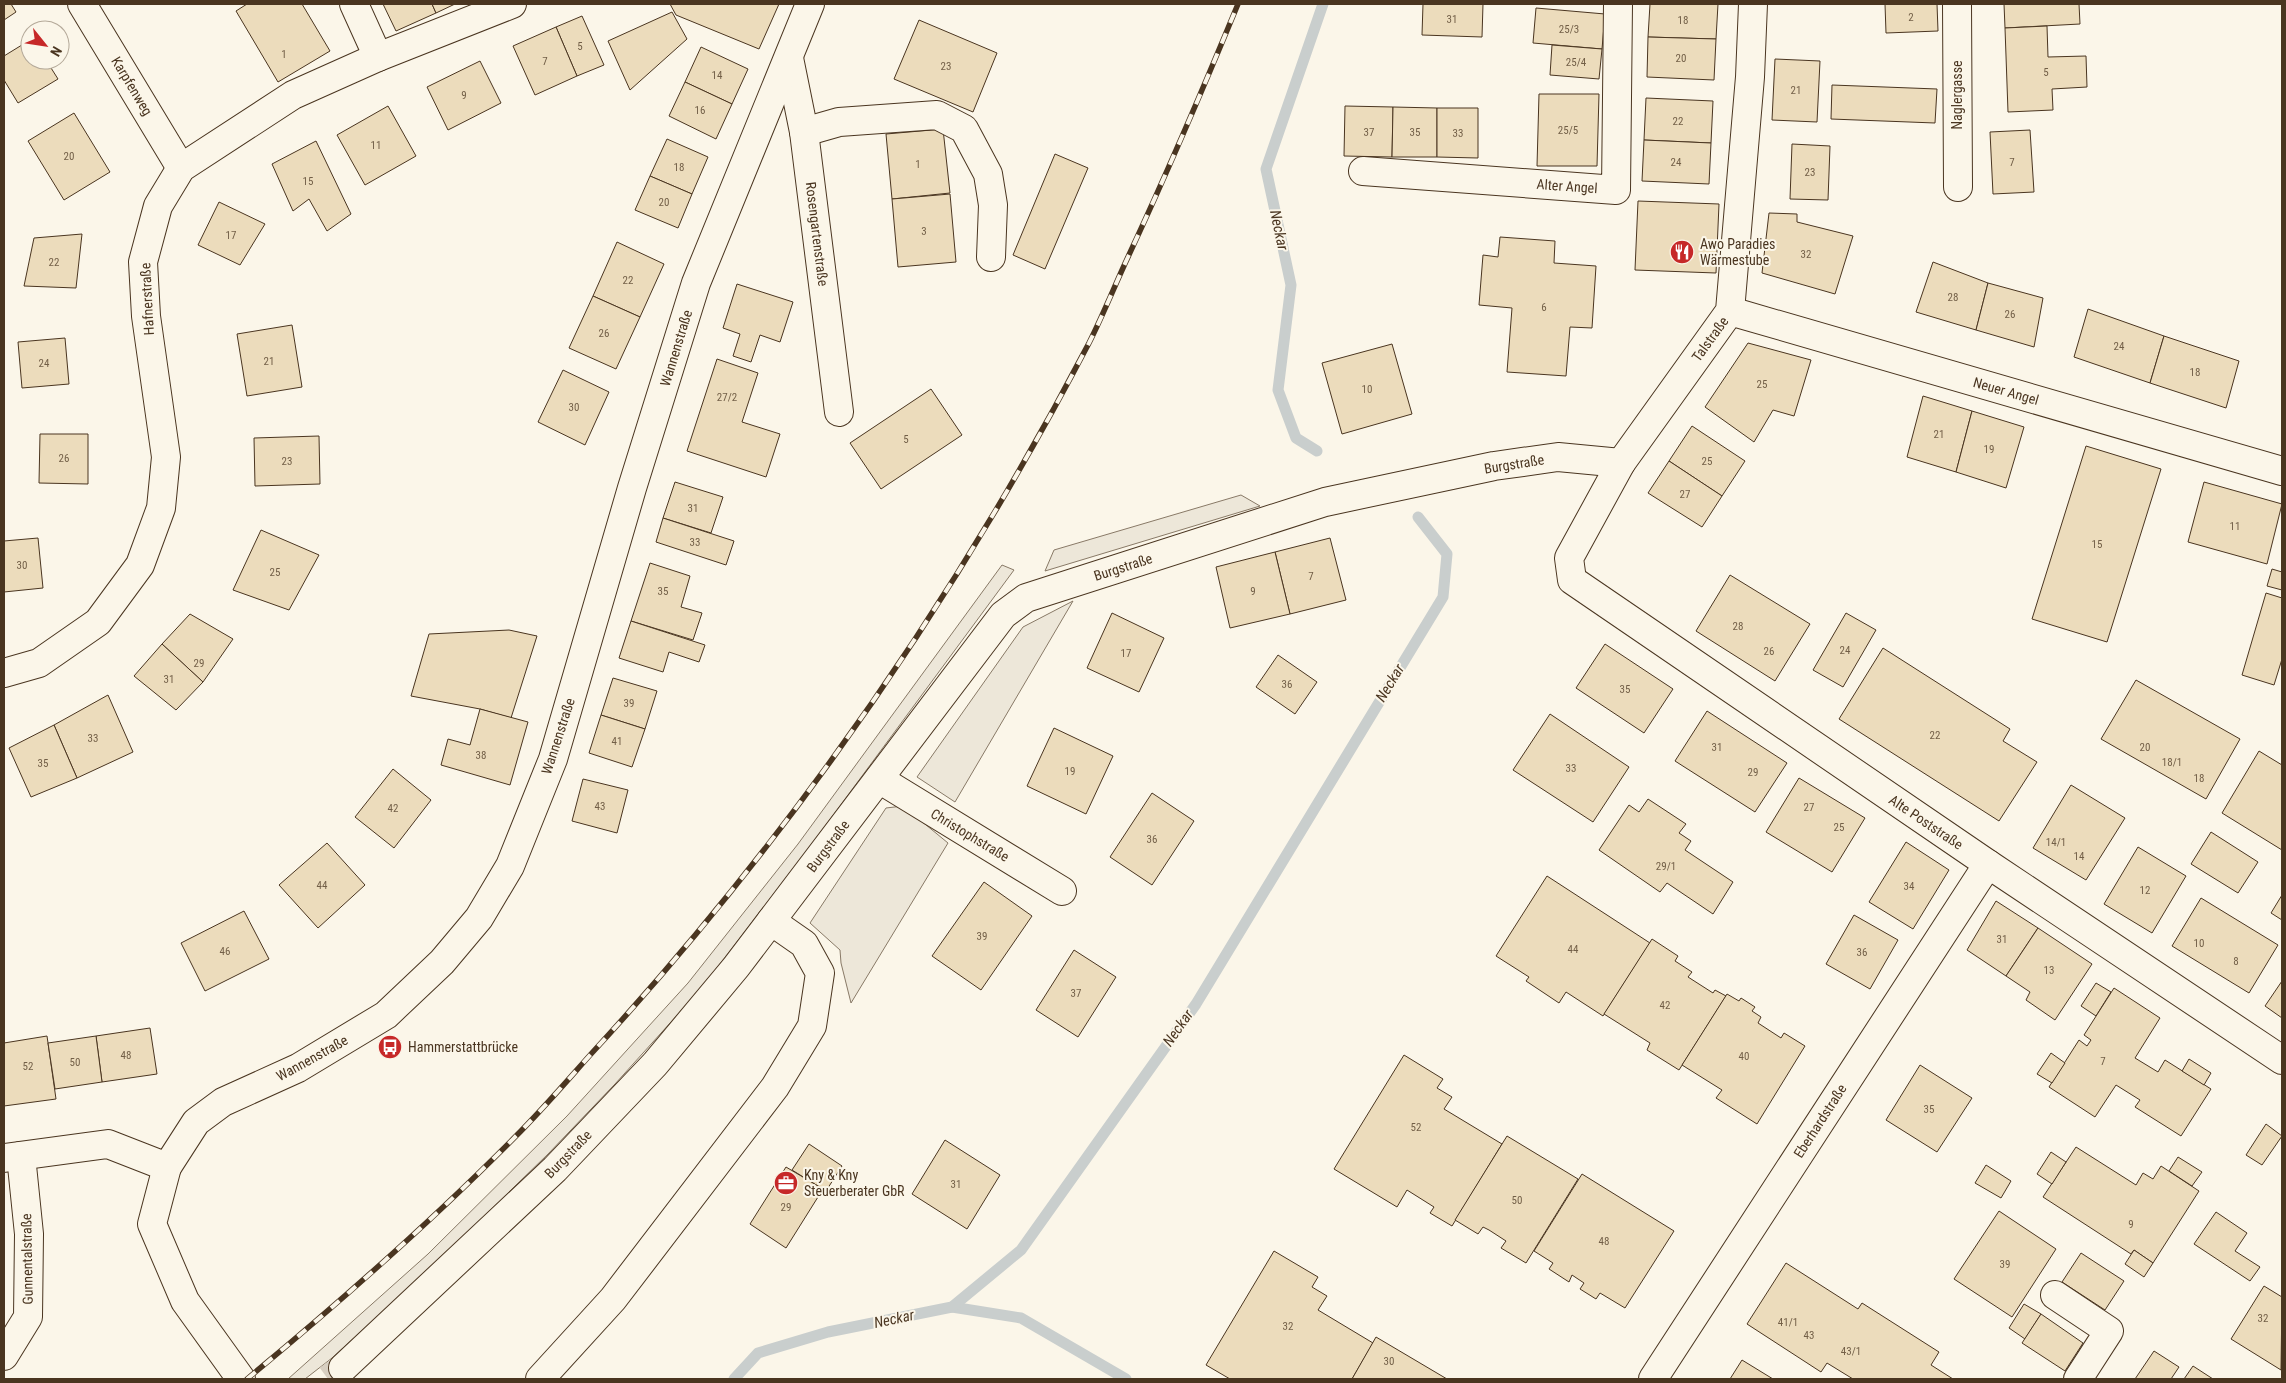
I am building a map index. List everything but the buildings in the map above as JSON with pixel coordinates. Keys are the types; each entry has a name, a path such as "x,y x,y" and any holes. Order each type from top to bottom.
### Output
{"street":[{"name":"Karpfenweg","path":"82,4 181,168"},
{"path":"354,4 378,57"},
{"name":"Hafnerstraße","path":"4,673 39,663 98,622 140,565 161,508 166,457 146,316 143,262 158,206 181,168 292,95 378,57 512,4"},
{"name":"Wannenstraße","path":"240,1379 185,1302 152,1224 167,1167 196,1122 223,1102 298,1068 386,1015 442,962 480,918 510,866 553,759 632,488 696,284 810,4"},
{"name":"Alter Angel","path":"1363,171 1616,190 1618,4"},
{"name":"Talstraße","path":"1572,580 1569,558 1622,463 1730,311 1750,76 1753,4"},
{"name":"Naglergasse","path":"1957,4 1958,187"},
{"name":"Rosengartenstraße","path":"789,58 804,132 840,412"},
{"path":"804,132 839,122 937,115 964,128 988,174 993,205 991,257"},
{"name":"Neuer Angel","path":"1730,311 2282,471"},
{"name":"Burgstraße","path":"343,1368 555,1169 655,1064 736,967 1003,615 1026,598 1325,502 1494,466 1558,456 1622,463"},
{"name":"Alte Poststraße","path":"1572,580 1988,864 2282,1060"},
{"name":"Christophstraße","path":"878,779 1062,891"},
{"name":"Eberhardstraße","path":"1653,1379 1988,864"},
{"path":"540,1379 619,1292 775,1087 812,1026 820,973 804,944 771,921"},
{"path":"12,1157 108,1144 167,1167"},
{"name":"Gunnentalstraße","path":"4,1356 28,1317 29,1234 12,1157"},
{"path":"2055,1295 2110,1331 2078,1379"}],"shaded area":[{"path":"1241,495 1260,506 1045,571 1054,550"},
{"path":"1002,565 1014,570 806,852 699,991 615,1084 548,1154 432,1267 332,1358 305,1379 288,1379 428,1254 567,1116 688,983 798,844"},
{"path":"1073,601 955,802 917,777 1023,627"},
{"path":"903,806 948,843 851,1003 841,963 840,950 810,923 886,808"}],"waterway":[{"name":"Neckar","path":"1317,451 1296,438 1278,390 1291,285 1266,169 1323,4"},
{"name":"Neckar","path":"734,1379 758,1353 828,1332 952,1307 1021,1250 1196,1004 1443,597 1447,554 1418,517"},
{"path":"952,1307 1021,1318 1126,1379"}],"tunnel":[{"path":"328,1379 343,1368"}],"railway":[{"path":"247,1379 351,1291 418,1230 484,1168 535,1116 663,973 733,889 800,803 864,715 982,532 1037,439 1089,343 1171,162 1238,4"}],"place":[{"name":"Awo Paradies Wärmestube","path":"1682,252"},
{"name":"Hammerstattbrücke","path":"390,1047"},
{"name":"Kny & Kny Steuerberater GbR","path":"786,1183"}]}
